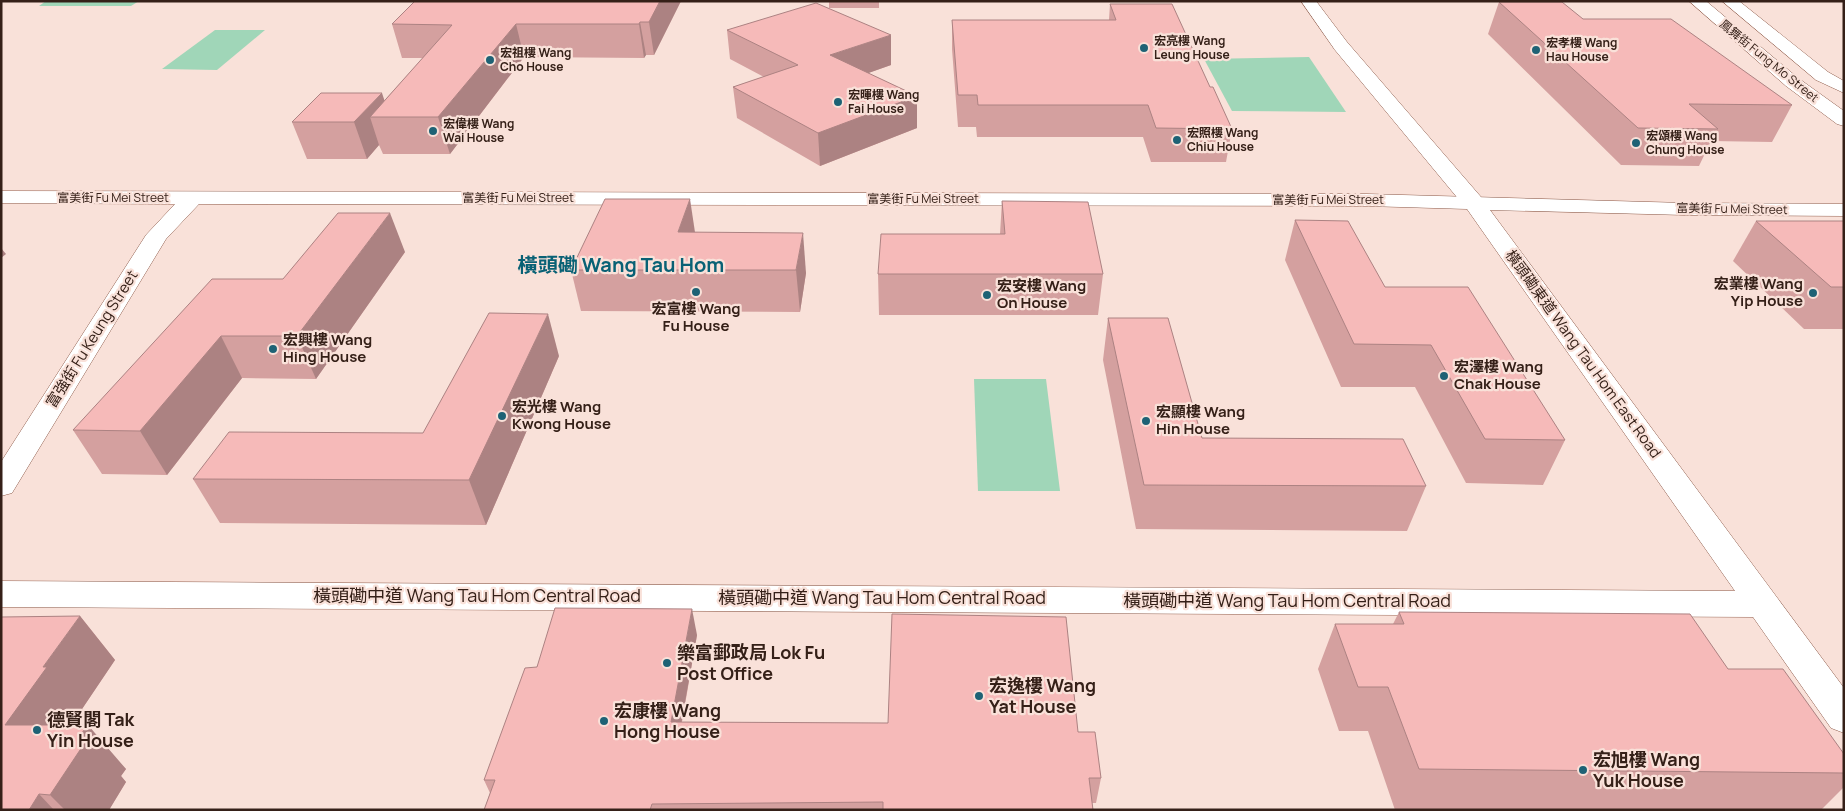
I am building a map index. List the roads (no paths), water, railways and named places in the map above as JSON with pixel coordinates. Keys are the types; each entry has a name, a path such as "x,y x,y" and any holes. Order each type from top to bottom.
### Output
{"street":[{"name":"橫頭磡東道 Wang Tau Hom East Road","path":"1308,1 1341,46 1473,202 1844,717"},
{"name":"鳳舞街 Fung Mo Street","path":"1696,1 1792,82 1844,120"},
{"name":"鳳舞街 Fung Mo Street","path":"1719,1 1844,103"},
{"name":"鳳舞街 Fung Mo Street","path":"1729,1 1822,76 1844,88"},
{"path":"1748,1 1844,76"},
{"name":"富美街 Fu Mei Street","path":"1,197 192,199 780,198 1473,202 1685,209 1844,210"},
{"name":"富強街 Fu Keung Street","path":"1,486 157,236 192,199"},
{"name":"橫頭磡中道 Wang Tau Hom Central Road","path":"1,594 1763,604"}],"place":[{"name":"宏亮樓 Wang Leung House","path":"1144,48"},
{"name":"宏孝樓 Wang Hau House","path":"1536,50"},
{"name":"宏祖樓 Wang Cho House","path":"490,60"},
{"name":"宏暉樓 Wang Fai House","path":"838,102"},
{"name":"宏偉樓 Wang Wai House","path":"433,131"},
{"name":"宏照樓 Wang Chiu House","path":"1177,140"},
{"name":"宏頌樓 Wang Chung House","path":"1636,143"},
{"name":"宏富樓 Wang Fu House","path":"696,292"},
{"name":"宏業樓 Wang Yip House","path":"1813,293"},
{"name":"宏安樓 Wang On House","path":"987,295"},
{"name":"宏興樓 Wang Hing House","path":"273,349"},
{"name":"宏澤樓 Wang Chak House","path":"1444,376"},
{"name":"宏光樓 Wang Kwong House","path":"502,416"},
{"name":"宏顯樓 Wang Hin House","path":"1146,421"},
{"name":"樂富郵政局 Lok Fu Post Office","path":"667,663"},
{"name":"宏逸樓 Wang Yat House","path":"979,696"},
{"name":"宏康樓 Wang Hong House","path":"604,721"},
{"name":"德賢閣 Tak Yin House","path":"37,730"},
{"name":"宏旭樓 Wang Yuk House","path":"1583,770"}],"district":[{"name":"橫頭磡 Wang Tau Hom","path":"621,265"}]}
